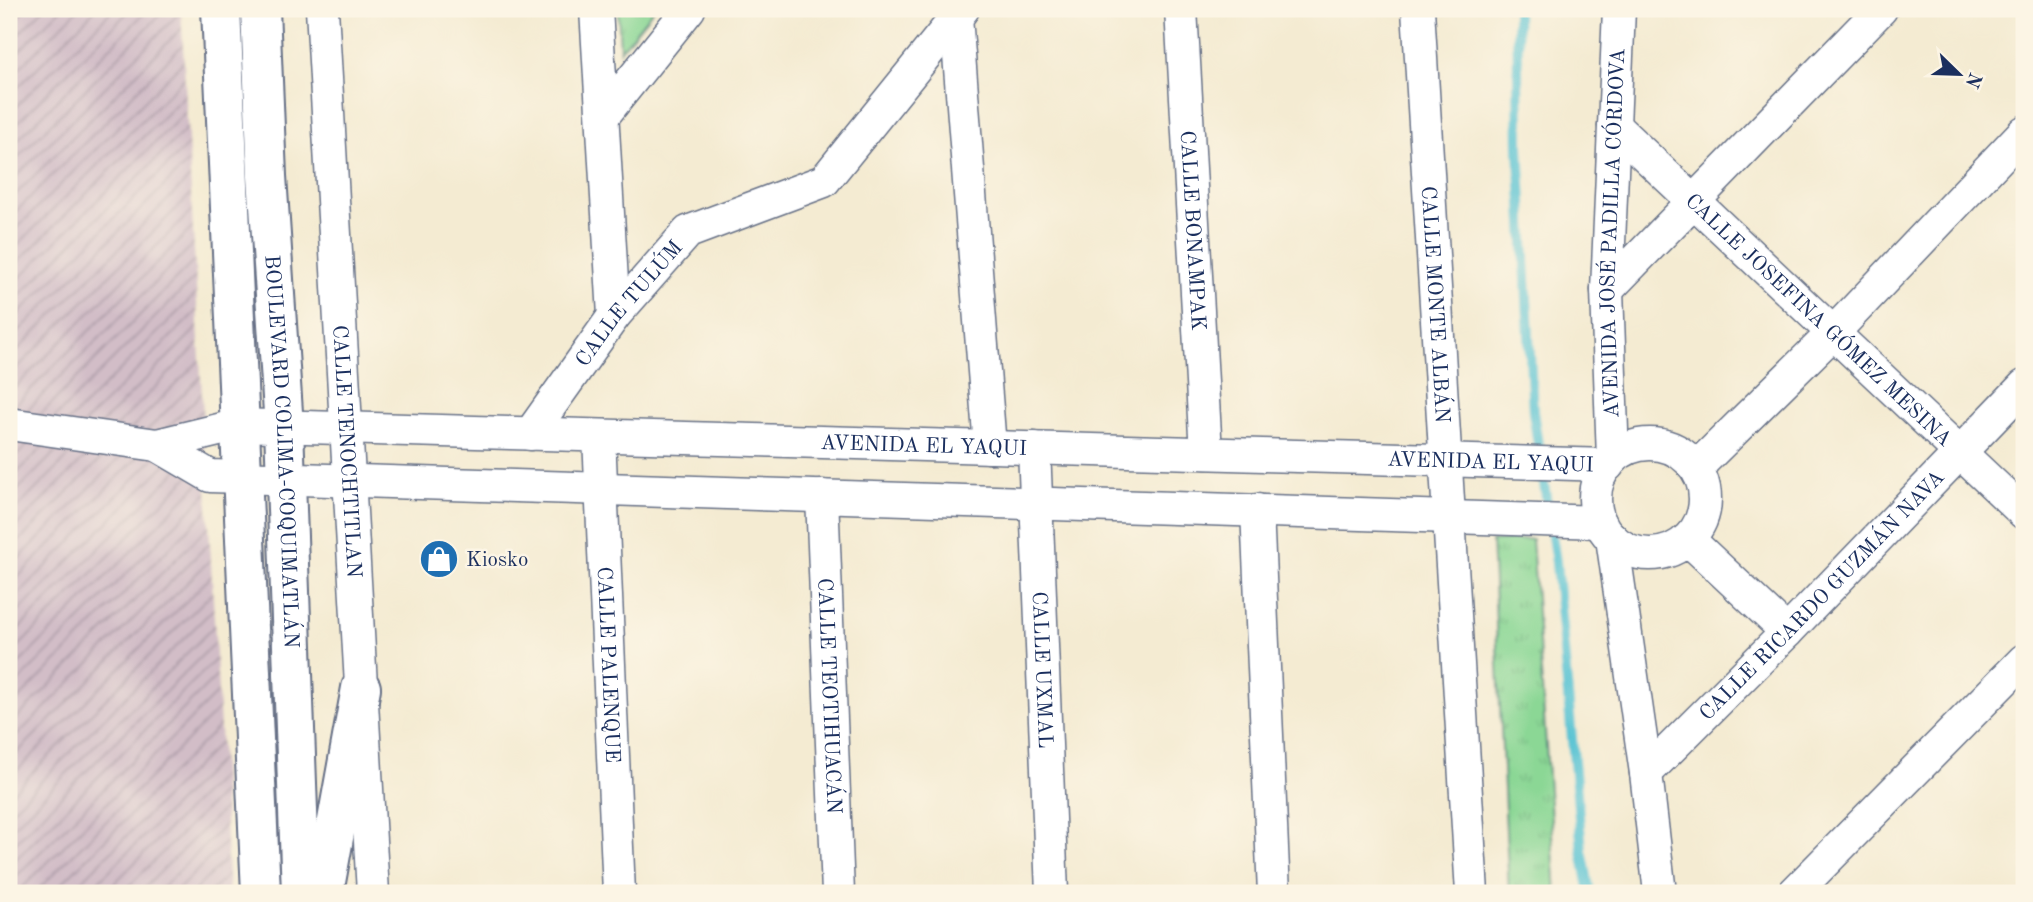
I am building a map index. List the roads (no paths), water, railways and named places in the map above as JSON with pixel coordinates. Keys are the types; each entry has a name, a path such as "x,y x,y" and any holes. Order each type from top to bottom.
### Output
{"main road":[{"name":"BOULEVARD COLIMA-COQUIMATLÁN","path":"221,9 261,893"},
{"name":"BOULEVARD COLIMA-COQUIMATLÁN","path":"260,9 267,176 284,427 301,893"},
{"path":"324,893 361,688"}],"street":[{"name":"CALLE TENOCHTITLAN","path":"322,9 373,893"},
{"path":"596,9 614,316"},
{"path":"603,116 689,9"},
{"name":"CALLE BONAMPAK","path":"1181,9 1206,453"},
{"name":"CALLE MONTE ALBÁN","path":"1418,9 1472,893"},
{"name":"AVENIDA JOSÉ PADILLA CÓRDOVA","path":"1610,462 1607,290 1619,9"},
{"path":"1607,290 1881,9"},
{"path":"959,13 990,447"},
{"name":"CALLE TULÚM","path":"530,434 614,316 688,232 824,181 959,13"},
{"name":"CALLE JOSEFINA GÓMEZ MESINA","path":"1614,126 2024,513"},
{"path":"1696,468 1833,333 2024,132"},
{"name":"CALLE RICARDO GUZMÁN NAVA","path":"1646,773 1787,632 2024,386"},
{"path":"9,424 157,444 210,476 1529,519 1595,527 1625,547 1641,553 1673,548 1688,539 1703,513 1703,482 1696,468 1683,454 1666,446 1647,444 1629,448 1610,462 1600,477 1596,492 1595,527 1646,773 1660,893"},
{"name":"AVENIDA EL YAQUI","path":"157,444 239,425 1520,462 1610,462"},
{"name":"CALLE PALENQUE","path":"599,436 619,893"},
{"name":"CALLE UXMAL","path":"1034,448 1052,893"},
{"name":"CALLE TEOTIHUACÁN","path":"822,496 838,893"},
{"path":"1257,510 1274,893"},
{"path":"1688,539 1787,632"},
{"path":"1794,893 2024,660"}],"waterway":[{"path":"1517,9 1519,147 1533,412 1556,562 1582,850 1590,893"}],"place":[{"name":"Kiosko","path":"439,559"}]}
